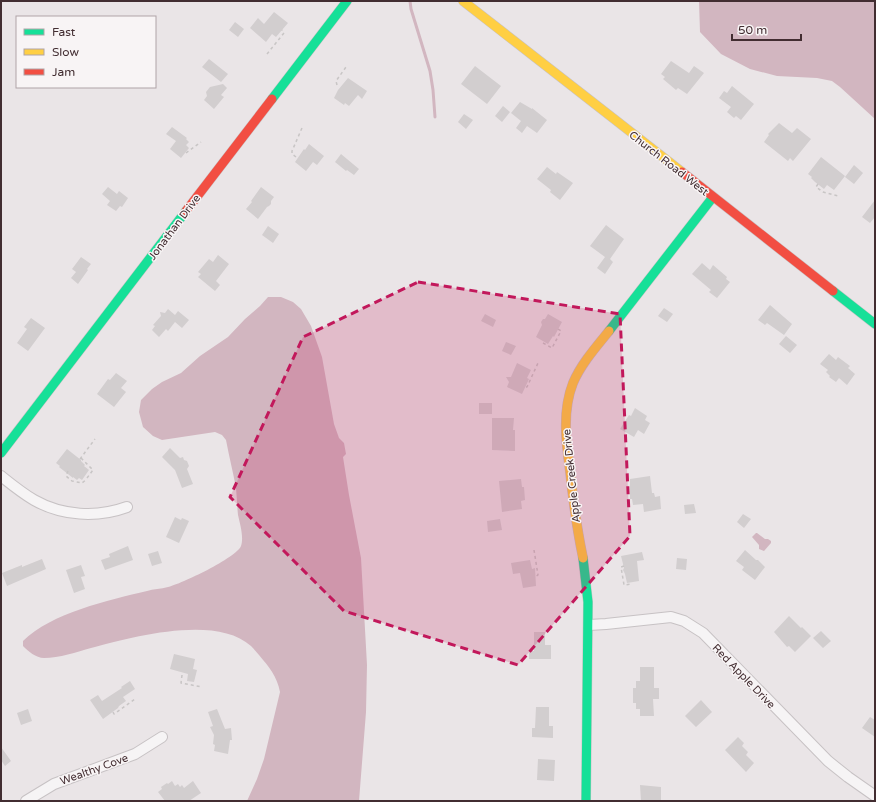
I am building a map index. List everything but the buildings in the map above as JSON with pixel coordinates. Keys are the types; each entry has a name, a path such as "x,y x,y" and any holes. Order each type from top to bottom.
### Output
{"street":[{"name":"Jonathan Drive","path":"1,453 347,1"},
{"name":"Church Road West","path":"463,1 875,324"},
{"name":"Apple Creek Drive","path":"586,801 589,624 587,584 574,510 566,444 566,415 576,377 591,354 713,197"},
{"path":"1,476 35,501 68,513 90,514 115,511 127,507"},
{"name":"Red Apple Drive","path":"589,624 606,624 664,617 677,618 690,624 702,633 828,761 875,796"},
{"name":"Wealthy Cove","path":"26,801 54,784 135,754 162,737"}],"path":[{"path":"267,54 284,33 282,30"},
{"path":"337,85 336,81 346,67"},
{"path":"296,157 292,154 292,151 302,128"},
{"path":"186,153 201,142"},
{"path":"818,184 816,187 823,192 838,196"},
{"path":"543,343 552,348 561,331 558,329"},
{"path":"526,387 538,363"},
{"path":"68,471 66,476 72,481 82,483 87,478 93,470 80,458 95,439"},
{"path":"534,550 538,575 535,577"},
{"path":"624,566 621,567 624,585 632,584"},
{"path":"182,675 181,683 202,687"},
{"path":"113,712 114,714 135,699"}],"highlighted area":[{"path":"418,282 620,314 630,536 518,665 344,611 230,497 303,337"}],"shaded area":[{"path":"699,1 875,1 875,119 832,81 817,78 777,76 750,69 721,54 700,32"},
{"path":"268,297 281,297 293,302 301,309 311,326 322,357 334,424 339,438 344,443 346,454 343,457 361,558 367,665 366,712 359,801 247,801 264,759 280,692 275,676 266,664 251,646 236,636 217,631 173,631 150,634 108,643 56,657 44,658 35,656 23,646 23,641 35,631 65,615 98,603 175,585 219,563 237,551 241,546 242,535 238,515 236,488 226,440 222,435 215,432 162,440 153,436 143,427 139,412 141,400 152,389 162,382 181,373 200,356 228,337"},
{"path":"756,533 771,541 764,551 759,549 759,545 752,537"}],"waterway":[{"path":"410,1 411,9 430,71 435,117"}],"traffic: fast":[{"path":"272,99 347,1"},
{"path":"609,331 713,197"},
{"path":"1,453 186,211"},
{"path":"833,291 875,324"},
{"path":"583,558 588,602 586,801"}],"traffic: slow":[{"path":"463,1 682,172"},
{"path":"583,558 575,514 567,449 567,404 573,383 580,369 609,331"}],"traffic: jam":[{"path":"186,211 272,99"},
{"path":"682,172 833,291"}]}
